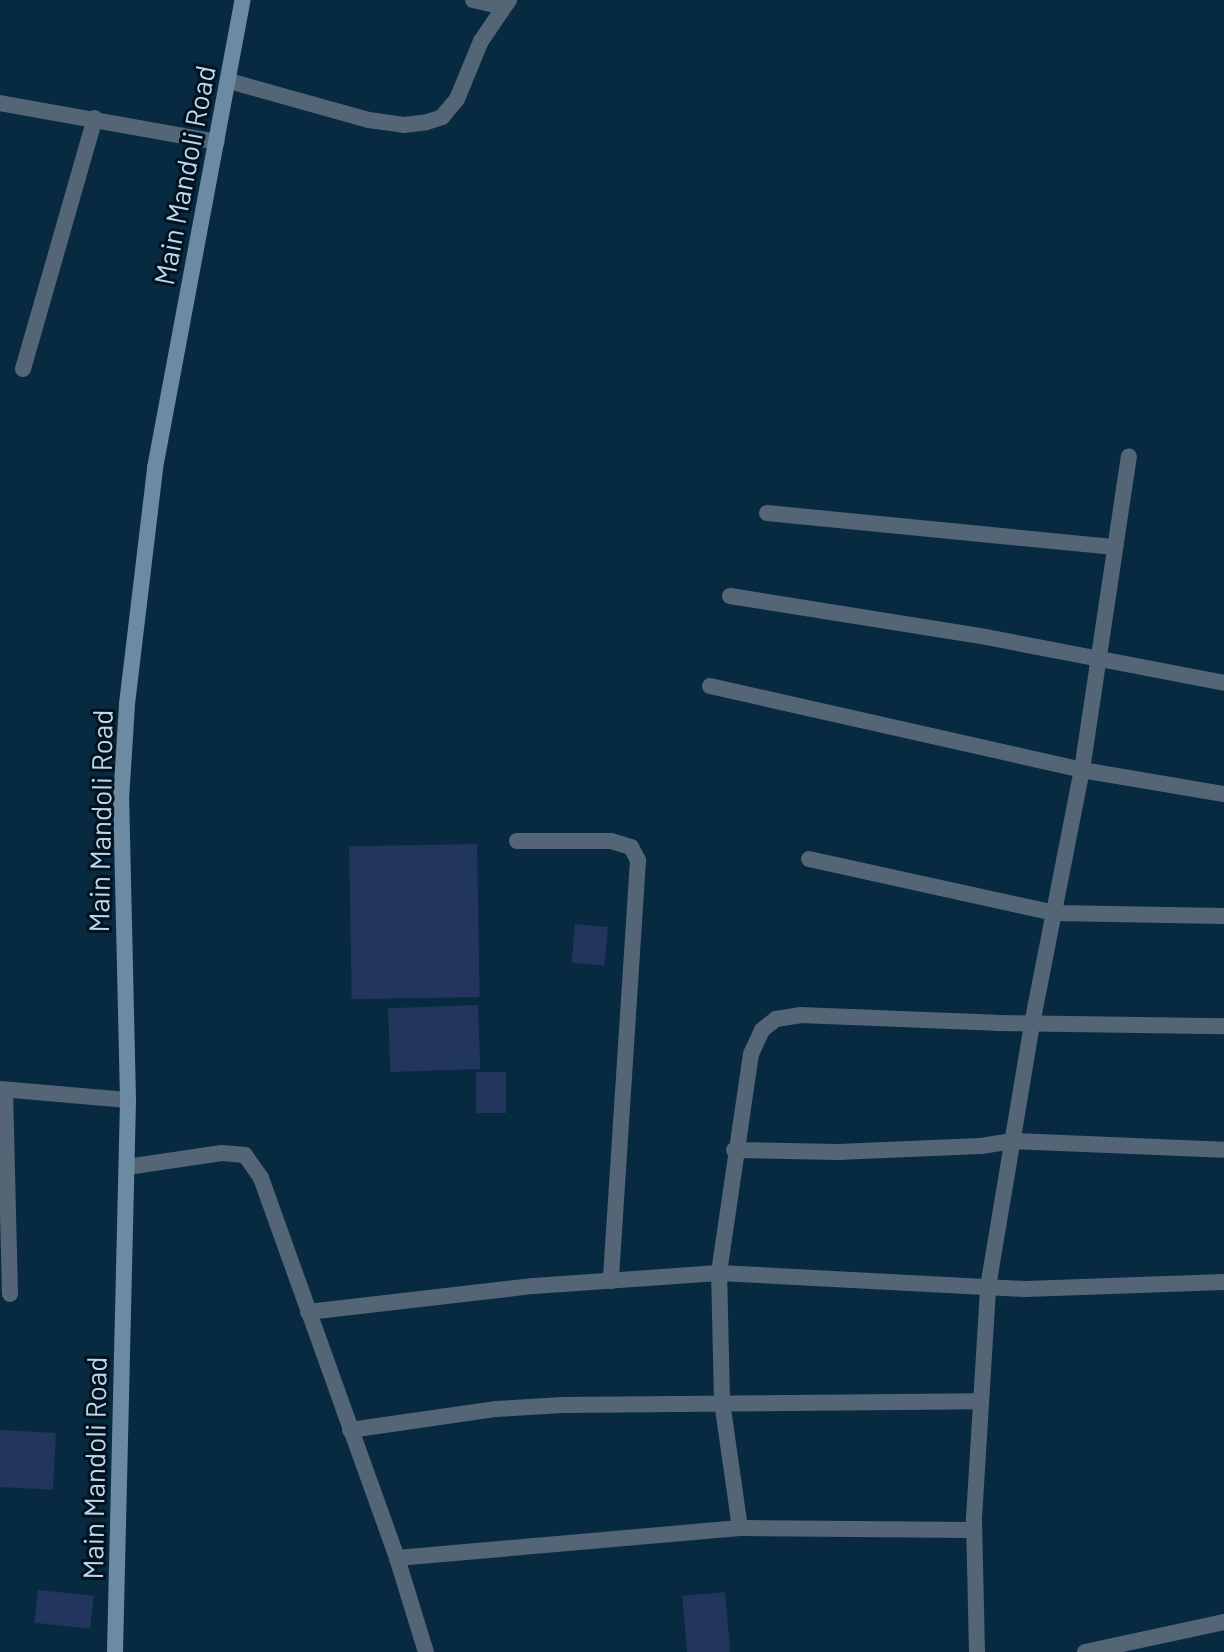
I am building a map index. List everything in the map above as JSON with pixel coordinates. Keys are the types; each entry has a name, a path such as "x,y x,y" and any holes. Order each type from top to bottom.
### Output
{"street":[{"name":"Main Mandoli Road","path":"115,1652 128,1100 121,800 127,704 155,468 243,0"},
{"path":"229,81 369,120 404,125 427,122 442,117 457,99 481,41 506,4 473,0"},
{"path":"0,103 217,142"},
{"path":"23,369 95,118"},
{"path":"977,1652 974,1530 988,1287 1032,1024 1082,770 1129,457"},
{"path":"767,513 1115,547"},
{"path":"730,596 986,637 1224,683"},
{"path":"710,686 1082,770 1224,794"},
{"path":"517,841 611,841 631,847 638,860 611,1281"},
{"path":"809,859 1054,913 1224,916"},
{"path":"740,1528 722,1401 719,1273 734,1150 751,1054 762,1030 776,1019 800,1015 1032,1024 1224,1026"},
{"path":"10,1294 3,1090 128,1100"},
{"path":"734,1150 838,1152 981,1146 1013,1141 1224,1150"},
{"path":"127,1167 206,1154 245,1155 261,1178 397,1558 426,1652"},
{"path":"308,1312 719,1273 988,1287 1224,1282"},
{"path":"350,1430 496,1409 722,1401 980,1401"},
{"path":"397,1558 740,1528 974,1530"},
{"path":"1085,1652 1224,1622"}],"building":[{"path":"477,844 480,997 352,999 349,846"},
{"path":"575,924 608,927 604,966 572,963"},
{"path":"478,1005 480,1069 390,1072 388,1008"},
{"path":"476,1072 506,1072 506,1113 476,1113"},
{"path":"0,1430 56,1433 53,1490 0,1487"},
{"path":"38,1590 94,1596 90,1629 35,1623"},
{"path":"725,1592 730,1652 687,1652 682,1596"}]}
